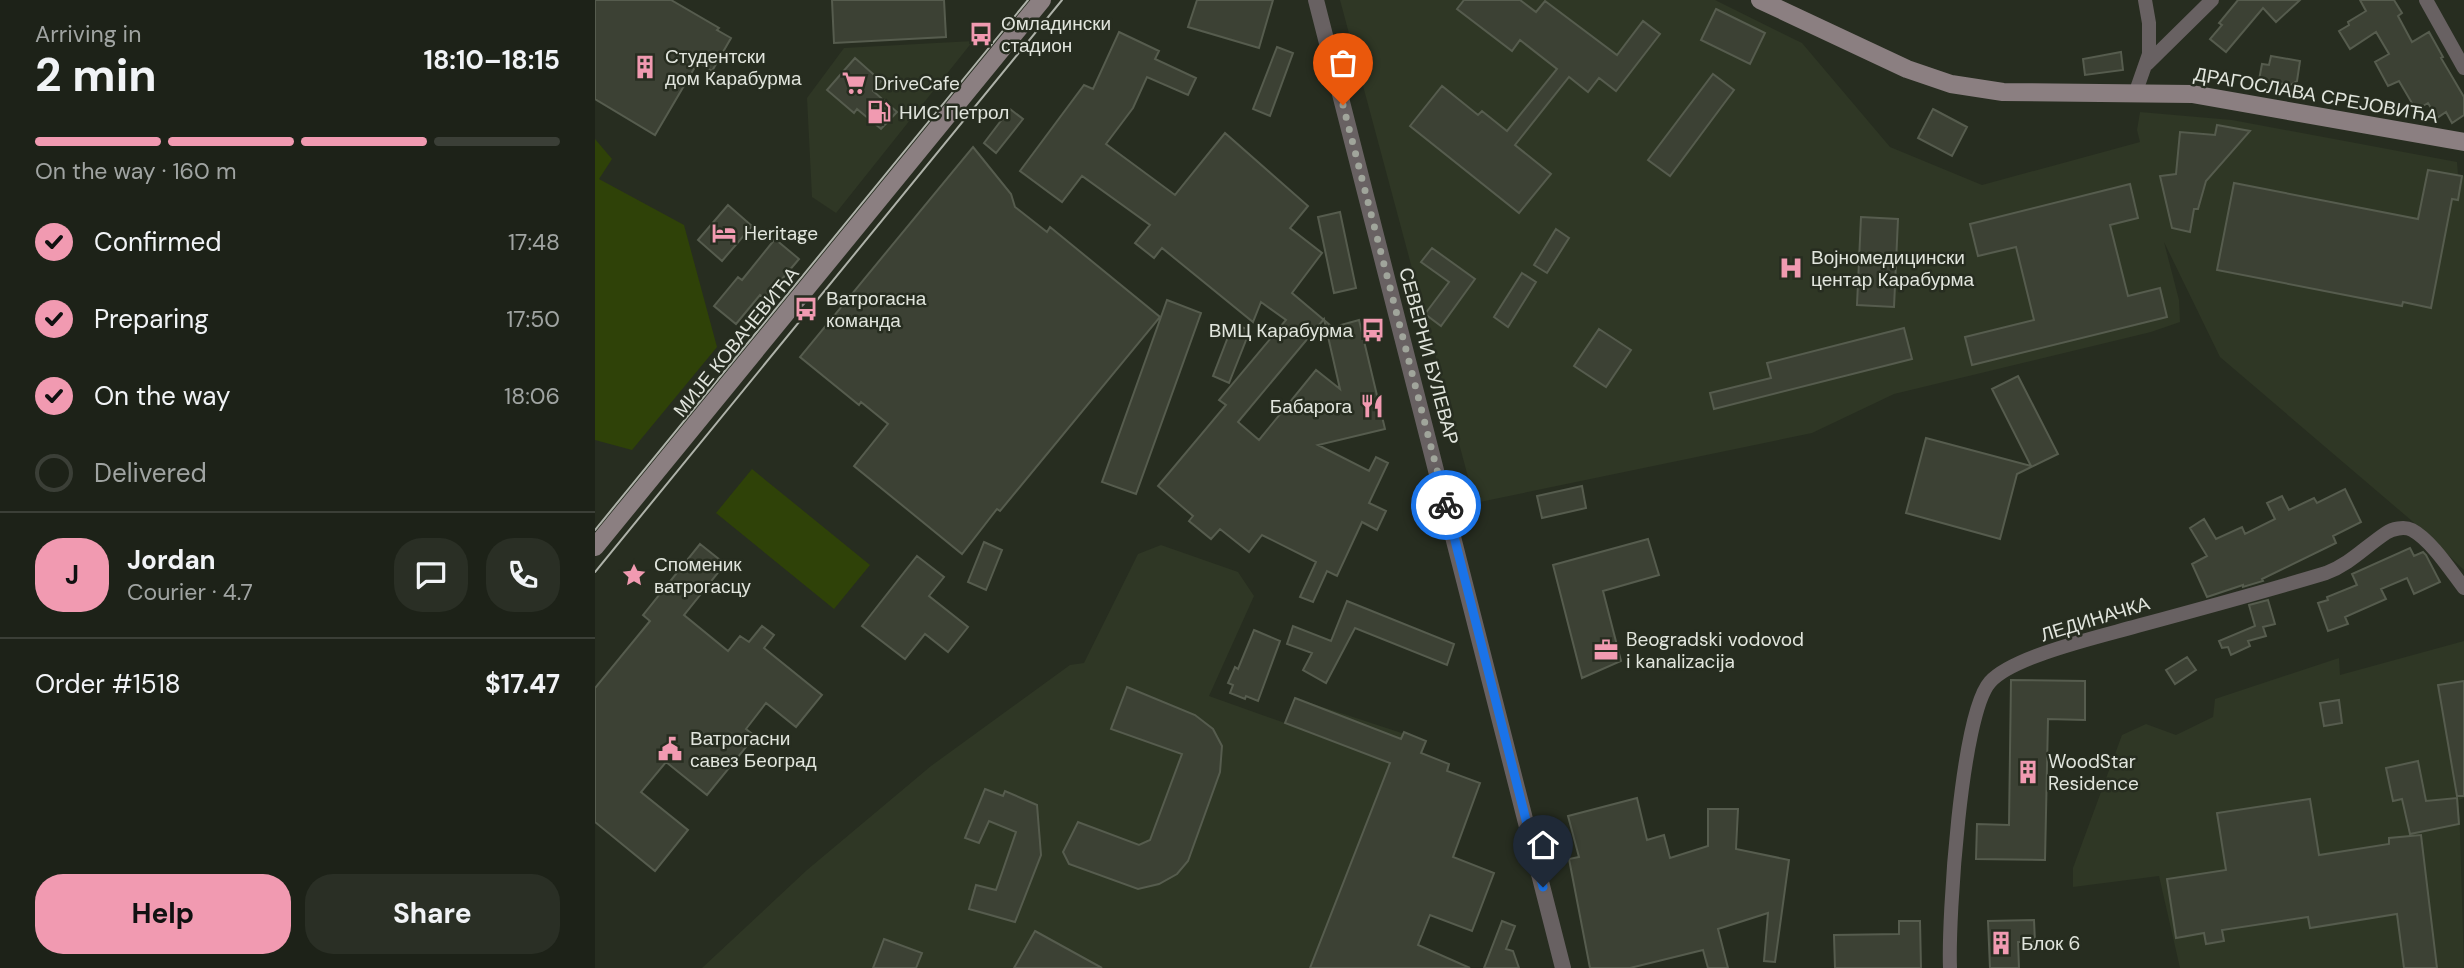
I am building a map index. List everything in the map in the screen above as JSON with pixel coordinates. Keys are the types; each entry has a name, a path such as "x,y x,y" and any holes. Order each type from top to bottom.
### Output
{"main road":[{"name":"МИЈЕ КОВАЧЕВИЋА","path":"595,547 1042,0"},
{"name":"ДРАГОСЛАВА СРЕЈОВИЋА","path":"1760,0 1907,69 1951,84 2003,92 2199,95 2464,142"}],"street":[{"name":"СЕВЕРНИ БУЛЕВАР","path":"1316,0 1563,968"},
{"path":"2134,94 2146,65 2150,38 2145,0"},
{"path":"2146,65 2212,0"},
{"path":"2426,0 2464,68"},
{"name":"ЛЕДИНАЧКА","path":"1950,968 1951,892 1976,710 1981,693 2004,670 2059,648 2326,573 2354,559 2388,531 2396,529 2412,530 2432,548 2464,588"}],"shaded area":[{"name":"Војномедицински центар Карабурма","path":"1340,0 1715,0 1802,43 1890,147 1982,185 2140,142 2137,130 2140,112 2232,120 2457,162 2458,175 2464,176 2464,570 2412,521 2220,357 2164,242 2179,300 2180,322 2151,332 1894,394 1812,433 1475,503"},
{"path":"973,41 836,213 812,197 807,98 844,48"},
{"path":"1161,545 1238,572 1254,596 1209,696 1285,723 1295,698 1426,741 1341,968 702,968 807,870 931,766 1070,665 1084,663 1138,554"},
{"path":"2464,641 2464,798 2459,800 2464,968 2180,968 2159,876 2073,887 2073,868 2122,735 2146,724 2176,735 2213,717 2215,699 2339,658 2340,675"}],"green space":[{"path":"595,139 612,159 599,179 684,225 717,347 632,450 595,440"},
{"path":"752,469 870,565 834,609 716,513"}],"building":[{"name":"Студентски дом Карабурма","path":"595,0 671,0 731,38 712,71 698,62 655,135 595,99"},
{"path":"832,0 944,0 946,37 834,43"},
{"path":"1197,0 1273,0 1259,48 1188,27"},
{"path":"1464,0 1520,0 1536,12 1545,1 1617,55 1643,21 1660,34 1616,91 1599,78 1588,92 1569,77 1515,145 1551,174 1519,213 1410,126 1442,86 1478,115 1482,111 1507,131 1557,69 1520,40 1512,51 1457,9"},
{"path":"2238,0 2300,0 2276,22 2263,8 2226,52 2210,39"},
{"path":"2360,0 2394,0 2402,13 2398,16 2412,42 2429,32 2464,97 2464,115 2452,123 2446,112 2437,118 2428,103 2416,110 2399,81 2388,86 2375,62 2389,54 2376,32 2350,49 2339,31 2366,11"},
{"path":"1716,9 1765,33 1750,64 1701,40"},
{"path":"1119,32 1159,51 1155,59 1196,78 1188,95 1147,77 1133,108 1106,144 1175,195 1225,133 1308,206 1290,228 1322,253 1292,293 1343,336 1341,325 1359,320 1385,429 1318,445 1369,471 1376,457 1388,463 1369,503 1386,511 1377,530 1362,522 1337,576 1327,571 1313,602 1300,597 1316,562 1262,535 1249,552 1220,529 1211,539 1189,521 1193,516 1158,486 1226,405 1219,400 1286,320 1261,302 1253,322 1162,248 1154,258 1135,243 1150,225 1082,176 1062,202 1020,171 1084,85 1093,89","holes":["1324,320 1340,389 1316,370 1259,440 1238,422"]},
{"path":"1277,47 1293,53 1270,116 1253,109"},
{"path":"2121,52 2123,70 2085,75 2083,59"},
{"path":"2271,56 2300,61 2297,81 2290,85 2259,80 2262,64 2269,65"},
{"path":"855,58 881,81 873,91 897,112 881,129 857,109 854,113 827,90"},
{"path":"1713,74 1734,90 1670,176 1648,160"},
{"path":"1010,109 1023,119 996,153 984,143"},
{"path":"1933,109 1967,127 1952,156 1918,138"},
{"path":"2217,125 2250,131 2206,181 2198,209 2194,209 2190,232 2172,228 2160,176 2176,174 2180,132 2215,135"},
{"path":"973,147 1011,194 1015,207 1047,232 1050,227 1160,317 962,554 854,466 888,424 861,402 859,405 800,357"},
{"path":"2428,170 2462,176 2458,200 2452,199 2431,308 2403,302 2402,306 2217,270 2234,183 2418,219"},
{"path":"2130,184 2138,218 2110,225 2128,296 2160,288 2167,317 1972,365 1965,337 2034,320 2016,247 1978,256 1970,224"},
{"path":"728,205 752,226 722,261 698,240"},
{"path":"1340,212 1356,288 1334,293 1318,217"},
{"path":"1861,217 1898,219 1894,307 1857,305"},
{"path":"1556,229 1569,238 1547,273 1534,265"},
{"path":"775,239 799,259 765,299 760,295 736,324 714,306 738,277 742,280"},
{"path":"1432,248 1475,279 1441,326 1425,314 1449,282 1421,262"},
{"path":"1522,273 1536,282 1508,327 1494,317"},
{"path":"1167,300 1201,313 1136,494 1102,482"},
{"path":"1233,324 1250,330 1229,383 1213,376"},
{"path":"1904,328 1912,359 1714,409 1710,393 1771,378 1767,363"},
{"path":"1599,329 1631,350 1606,387 1574,366"},
{"path":"2018,376 2058,454 2017,474 2000,539 1906,513 1926,438 2031,466 1992,389"},
{"path":"1582,486 1586,508 1542,518 1537,496"},
{"path":"2345,489 2361,522 2333,536 2336,543 2262,579 2263,581 2207,597 2192,564 2207,556 2190,528 2204,519 2216,539 2242,527 2245,534 2275,519 2267,503 2282,496 2289,510 2314,498 2317,503"},
{"path":"1648,539 1659,575 1603,591 1621,661 1582,678 1553,565"},
{"path":"984,542 1002,550 986,590 968,582"},
{"name":"Ватрогасни савез Београд","path":"700,544 725,564 684,615 728,651 740,636 749,642 762,626 774,635 764,648 822,695 796,727 766,703 746,729 755,736 707,795 666,762 641,792 688,830 655,871 595,822 595,688 650,621 643,615"},
{"path":"2410,548 2414,556 2423,552 2426,555 2440,582 2414,594 2407,578 2381,589 2386,599 2345,617 2348,624 2328,631 2318,603 2357,585 2352,574"},
{"path":"917,556 944,577 929,596 968,627 948,652 925,634 905,659 862,626"},
{"path":"2268,600 2275,624 2263,627 2266,636 2248,641 2250,646 2231,655 2228,647 2222,648 2219,641 2255,626 2249,605"},
{"path":"1347,601 1454,644 1447,665 1355,628 1326,683 1303,670 1312,653 1287,644 1293,626 1331,641"},
{"path":"1254,630 1280,641 1258,701 1230,693 1233,685 1228,683 1235,667 1238,669"},
{"path":"2187,657 2196,670 2175,684 2166,670"},
{"name":"WoodStar Residence","path":"2011,680 2085,681 2085,720 2048,719 2045,860 1976,859 1977,824 2009,825"},
{"path":"2464,681 2464,796 2457,796 2438,685"},
{"path":"1127,687 1195,715 1213,729 1222,746 1220,772 1188,861 1177,874 1159,884 1138,889 1069,864 1063,852 1078,822 1139,845 1150,840 1182,754 1111,729"},
{"path":"1295,698 1401,739 1404,732 1426,741 1421,753 1449,764 1447,771 1480,783 1453,857 1494,873 1472,931 1430,915 1418,945 1470,968 1310,968 1390,763 1285,723"},
{"path":"2339,700 2342,723 2324,726 2320,703"},
{"path":"2418,761 2426,801 2457,798 2459,824 2410,834 2402,799 2393,801 2386,768"},
{"path":"985,789 1003,796 1005,791 1037,805 1041,855 1015,922 969,909 976,885 996,890 1016,832 989,821 979,843 965,838"},
{"path":"1637,798 1647,840 1664,835 1670,858 1708,846 1708,809 1738,809 1736,849 1789,860 1775,962 1764,961 1768,913 1718,929 1728,968 1708,968 1703,950 1630,968 1590,968 1569,859 1579,857 1568,816"},
{"path":"2310,799 2319,855 2389,844 2389,838 2421,835 2437,968 2404,968 2397,914 2310,928 2308,917 2222,930 2224,941 2206,944 2204,933 2176,938 2167,879 2226,870 2217,813"},
{"name":"Блок 6","path":"2034,920 2035,942 2018,942 2019,968 1990,968 1988,921"},
{"path":"1502,921 1515,926 1506,949 1513,951 1519,968 1484,968"},
{"path":"1899,921 1920,921 1921,968 1835,968 1834,935 1899,934"},
{"path":"1035,931 1102,968 1014,968"},
{"path":"884,939 922,953 916,968 873,968"}],"tram line":[{"path":"595,530 1028,0"},
{"path":"595,572 1062,0"}],"way so far":[{"path":"1343,105 1446,505"}],"place":[{"name":"Омладински стадион","path":"981,34"},
{"name":"Студентски дом Карабурма","path":"645,67"},
{"name":"DriveCafe","path":"854,83"},
{"name":"НИС Петрол","path":"879,112"},
{"name":"Heritage","path":"724,233"},
{"name":"Војномедицински центар Карабурма","path":"1791,268"},
{"name":"Ватрогасна команда","path":"806,309"},
{"name":"ВМЦ Карабурма","path":"1373,330"},
{"name":"Бабарога","path":"1372,406"},
{"name":"Споменик ватрогасцу","path":"634,575"},
{"name":"Beogradski vodovod i kanalizacija","path":"1606,650"},
{"name":"Ватрогасни савез Београд","path":"670,749"},
{"name":"WoodStar Residence","path":"2028,772"},
{"name":"Блок 6","path":"2001,943"}],"route":[{"path":"1446,505 1543,887"}]}
